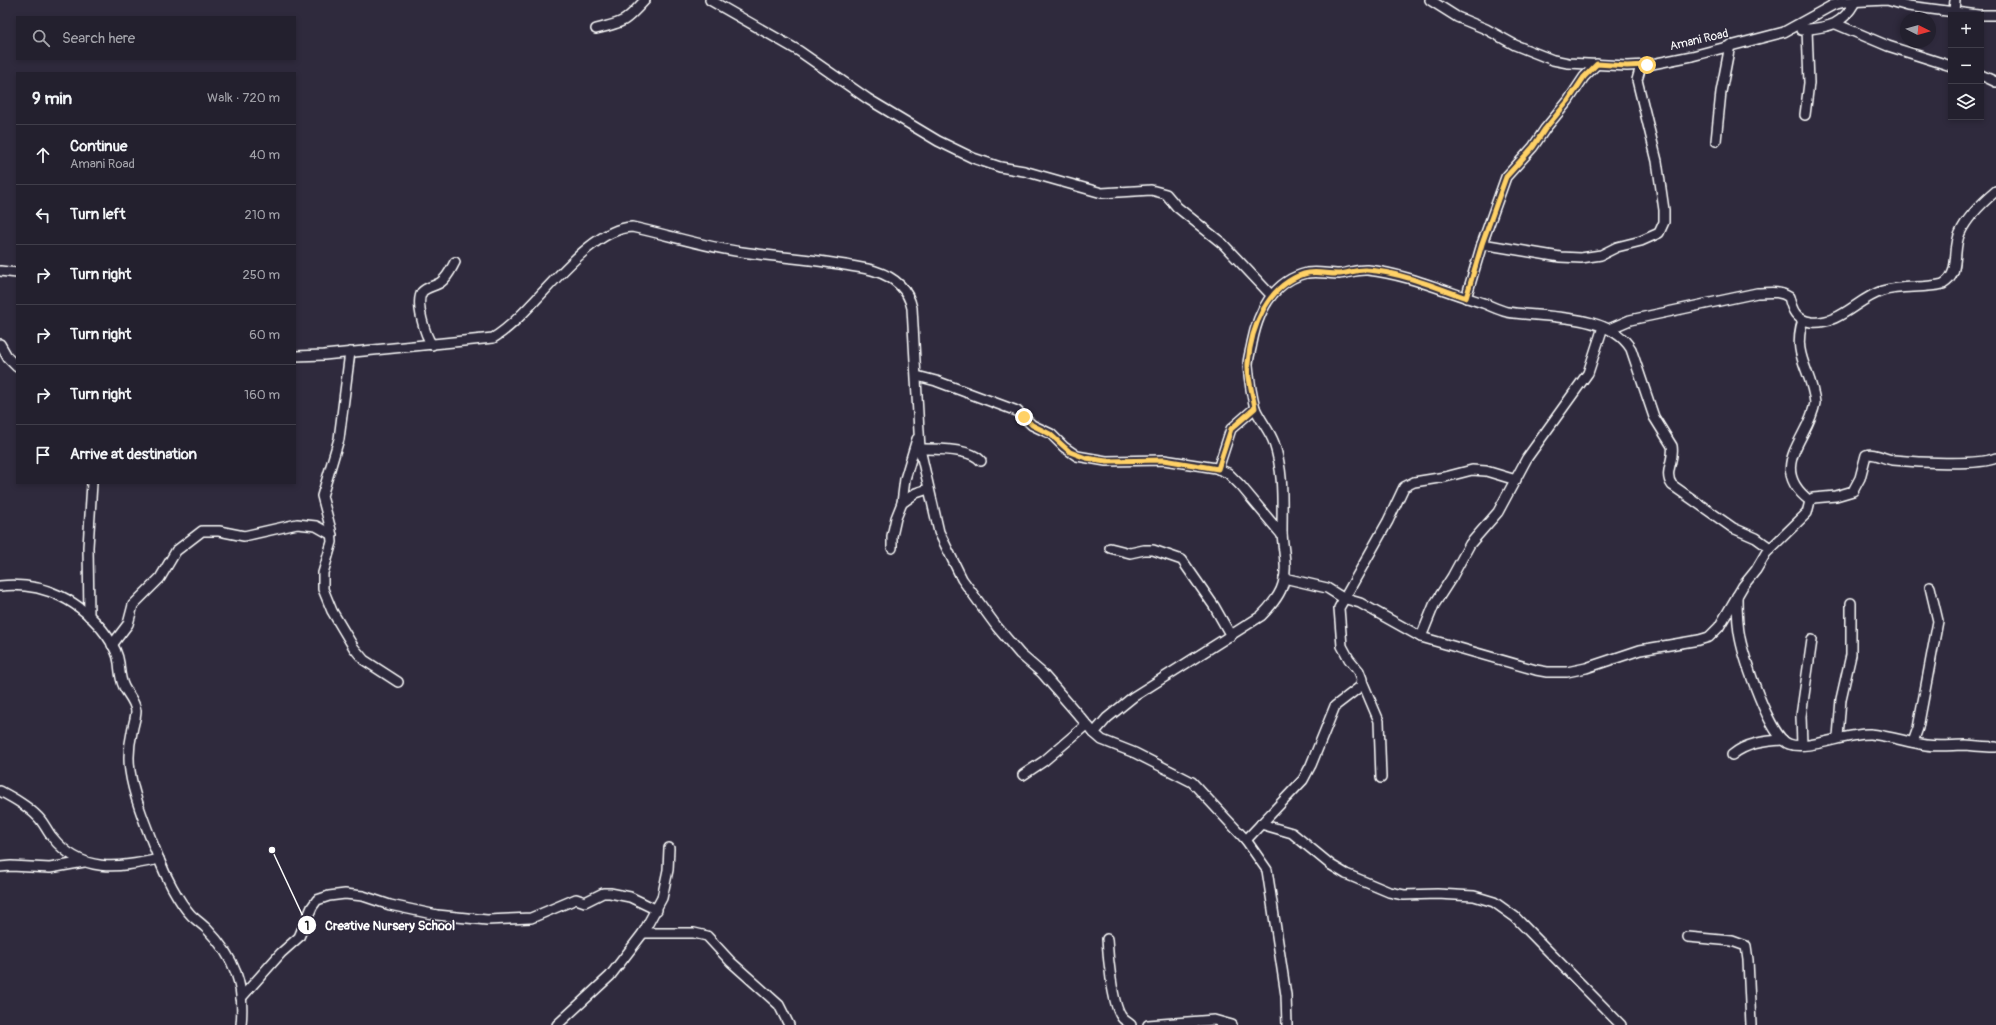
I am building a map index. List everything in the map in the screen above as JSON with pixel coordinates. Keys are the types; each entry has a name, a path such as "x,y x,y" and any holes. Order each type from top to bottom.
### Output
{"street":[{"path":"596,29 618,24 629,18 645,0"},
{"path":"710,0 799,51 868,99 938,141 972,158 1000,167 1024,171 1102,193 1151,190 1166,194 1177,207 1222,244 1272,295"},
{"name":"Amani Road","path":"1430,0 1457,17 1486,28 1520,47 1568,63 1641,66 1692,56 1784,32 1829,3 1888,0 1908,6 1960,12"},
{"path":"1954,11 1956,0"},
{"path":"1784,32 1836,24 1849,13 1855,2"},
{"path":"1984,15 1996,15"},
{"path":"1836,24 1888,46 1948,65"},
{"path":"1805,115 1809,83 1807,29"},
{"path":"1716,141 1721,92 1730,45"},
{"path":"1466,298 1482,244 1506,177 1533,147 1545,129 1568,101 1584,77 1597,64"},
{"path":"1482,244 1560,257 1580,258 1602,255 1618,247 1660,233 1664,222 1664,210 1657,161 1637,80 1641,66"},
{"path":"1984,76 1996,82"},
{"path":"1421,637 1434,605 1452,577 1470,544 1498,512 1527,458 1588,373 1606,328 1630,320 1756,293 1780,292 1789,297 1794,312 1803,320 1827,321 1841,316 1882,291 1934,286 1950,280 1954,268 1955,249 1965,224 1996,191"},
{"path":"296,356 324,355 493,338 500,334 571,263 589,248 616,230 632,228 742,252 804,258 853,266 876,271 896,282 904,288 910,297 917,376 920,449 939,532 951,560 962,579 1015,648 1042,673 1094,733 1102,740 1135,753 1192,782 1246,840 1267,870 1286,994 1287,1025"},
{"path":"432,345 424,327 420,301 421,293 423,290 442,282 455,262"},
{"path":"1094,733 1107,718 1132,697 1261,616 1270,607 1281,591 1284,578 1281,472 1273,441 1255,408 1248,364 1254,334 1263,309 1272,295 1283,285 1304,274 1313,272 1340,274 1369,270 1415,280 1504,311 1528,315 1565,318 1606,328 1626,341 1631,349 1654,417 1672,446 1673,450 1668,476 1672,486 1733,528 1756,538 1770,548"},
{"path":"0,272 16,273"},
{"path":"1803,320 1799,333 1798,344 1815,403 1814,411 1794,449 1791,459 1792,472 1796,486 1810,501"},
{"path":"0,344 8,358 16,366"},
{"path":"350,352 339,439 322,496 332,535 331,551 323,572 325,597 354,648 364,660 398,682"},
{"path":"917,376 936,381 1017,411 1032,425 1050,434 1064,448 1077,456 1106,461 1164,460 1218,469 1228,473 1282,534"},
{"path":"1218,469 1231,429 1255,408"},
{"path":"892,548 892,536 896,518 902,503 905,479 919,434"},
{"path":"920,449 968,453 981,461"},
{"path":"1284,578 1320,585 1343,598 1360,603 1421,637 1536,670 1547,672 1567,672 1586,668 1640,650 1709,637 1719,627 1737,596 1770,548 1807,513 1810,501 1818,496 1836,496 1853,491 1860,478 1866,455 1869,454 1901,461 1974,462 1996,458"},
{"path":"1381,778 1380,720 1362,682 1359,671 1349,659 1342,646 1339,608 1343,598 1356,580 1388,521 1402,490 1407,484 1480,470 1516,480"},
{"path":"89,616 88,547 92,484"},
{"path":"902,503 916,493 928,489"},
{"path":"112,645 128,624 133,605 160,578 176,551 202,531 219,531 244,536 297,524 316,526 332,535"},
{"path":"1110,548 1130,554 1144,550 1153,550 1182,560 1214,606 1231,636"},
{"path":"0,586 28,586 42,588 69,601 89,616 112,645 119,662 120,674 124,687 134,704 136,712 130,745 130,770 132,784 159,859 178,896 191,915 207,930 229,955 236,970 241,998 240,1025"},
{"path":"1913,742 1921,714 1938,627 1937,613 1930,587"},
{"path":"1737,596 1737,619 1745,657 1765,711 1783,740 1788,744 1802,745 1838,737 1874,735 1928,745 1996,747"},
{"path":"1838,737 1841,699 1852,655 1851,603"},
{"path":"1802,745 1801,716 1812,640"},
{"path":"1246,840 1303,780 1311,765 1335,706 1359,688 1362,682"},
{"path":"1023,775 1044,761 1086,725"},
{"path":"1732,755 1750,745 1765,741 1783,740"},
{"path":"0,791 39,817 51,836 61,847 69,854 84,862 109,867 159,859"},
{"path":"1261,824 1292,833 1331,865 1346,874 1389,892 1404,895 1437,894 1474,896 1494,902 1516,917 1621,1025"},
{"path":"557,1025 610,976 643,933 657,910 665,887 668,870 669,848"},
{"path":"0,867 11,866 50,868 84,862"},
{"path":"241,998 281,953 299,937 312,907 317,900 330,896 345,894 363,896 390,905 430,914 480,919 531,918 576,899 585,902 603,893 630,897 657,910"},
{"path":"643,933 694,933 707,936 731,962 779,1005 789,1025"},
{"path":"1688,937 1732,941 1746,946 1751,1025"},
{"path":"1107,939 1109,967 1114,993 1121,1016 1131,1025"},
{"path":"1148,1025 1214,1020 1232,1025"}],"place":[{"name":"Creative Nursery School","path":"272,850"}],"route":[{"path":"1024,417 1032,425 1057,439 1064,448 1077,456 1106,461 1164,460 1218,469 1227,443 1229,432 1255,408 1248,364 1254,334 1263,309 1272,295 1283,285 1304,274 1313,272 1340,274 1369,270 1415,280 1466,298 1482,244 1506,177 1533,147 1545,129 1568,101 1584,77 1597,64 1627,66 1647,65"}]}
